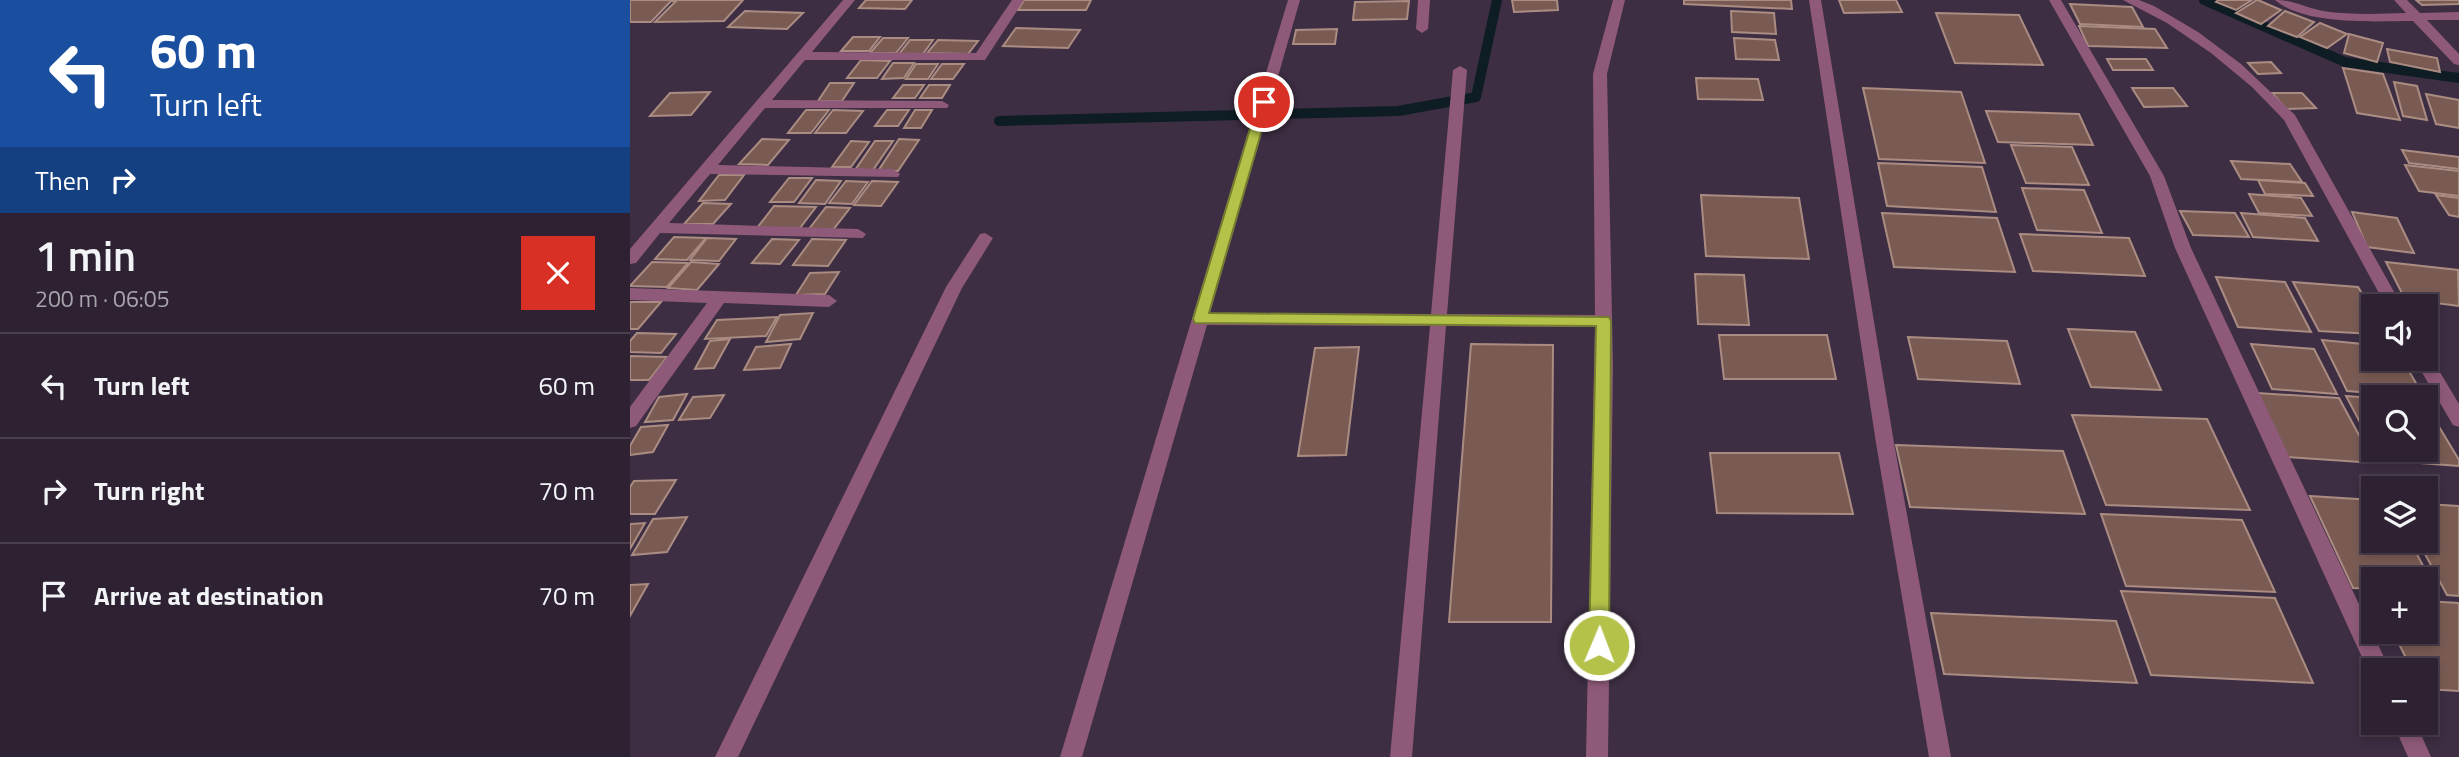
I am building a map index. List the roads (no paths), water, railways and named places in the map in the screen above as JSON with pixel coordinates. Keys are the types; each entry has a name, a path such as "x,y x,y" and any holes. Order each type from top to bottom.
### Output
{"street":[{"path":"630,259 849,0"},
{"path":"799,56 979,57 1018,0"},
{"path":"1071,757 1294,0"},
{"path":"1422,29 1424,0"},
{"path":"1597,757 1604,321 1600,74 1619,0"},
{"path":"1815,0 1885,443 1940,757"},
{"path":"2055,0 2157,176 2183,248 2373,658"},
{"path":"2129,0 2178,24 2275,101 2290,118 2317,162 2388,294"},
{"path":"2281,0 2319,14 2362,18 2459,16"},
{"path":"2400,0 2459,61"},
{"path":"1401,757 1460,70"},
{"path":"759,104 942,105"},
{"path":"706,169 893,174"},
{"path":"657,228 858,234"},
{"path":"726,757 954,287 985,238"},
{"path":"630,294 829,301"},
{"path":"630,421 718,299"},
{"path":"1200,319 1604,321"},
{"path":"2430,371 2459,420"},
{"path":"2410,735 2420,757"}],"waterway":[{"path":"999,121 1398,111 1476,97 1497,0"},
{"path":"2204,0 2345,62 2459,78"}]}
